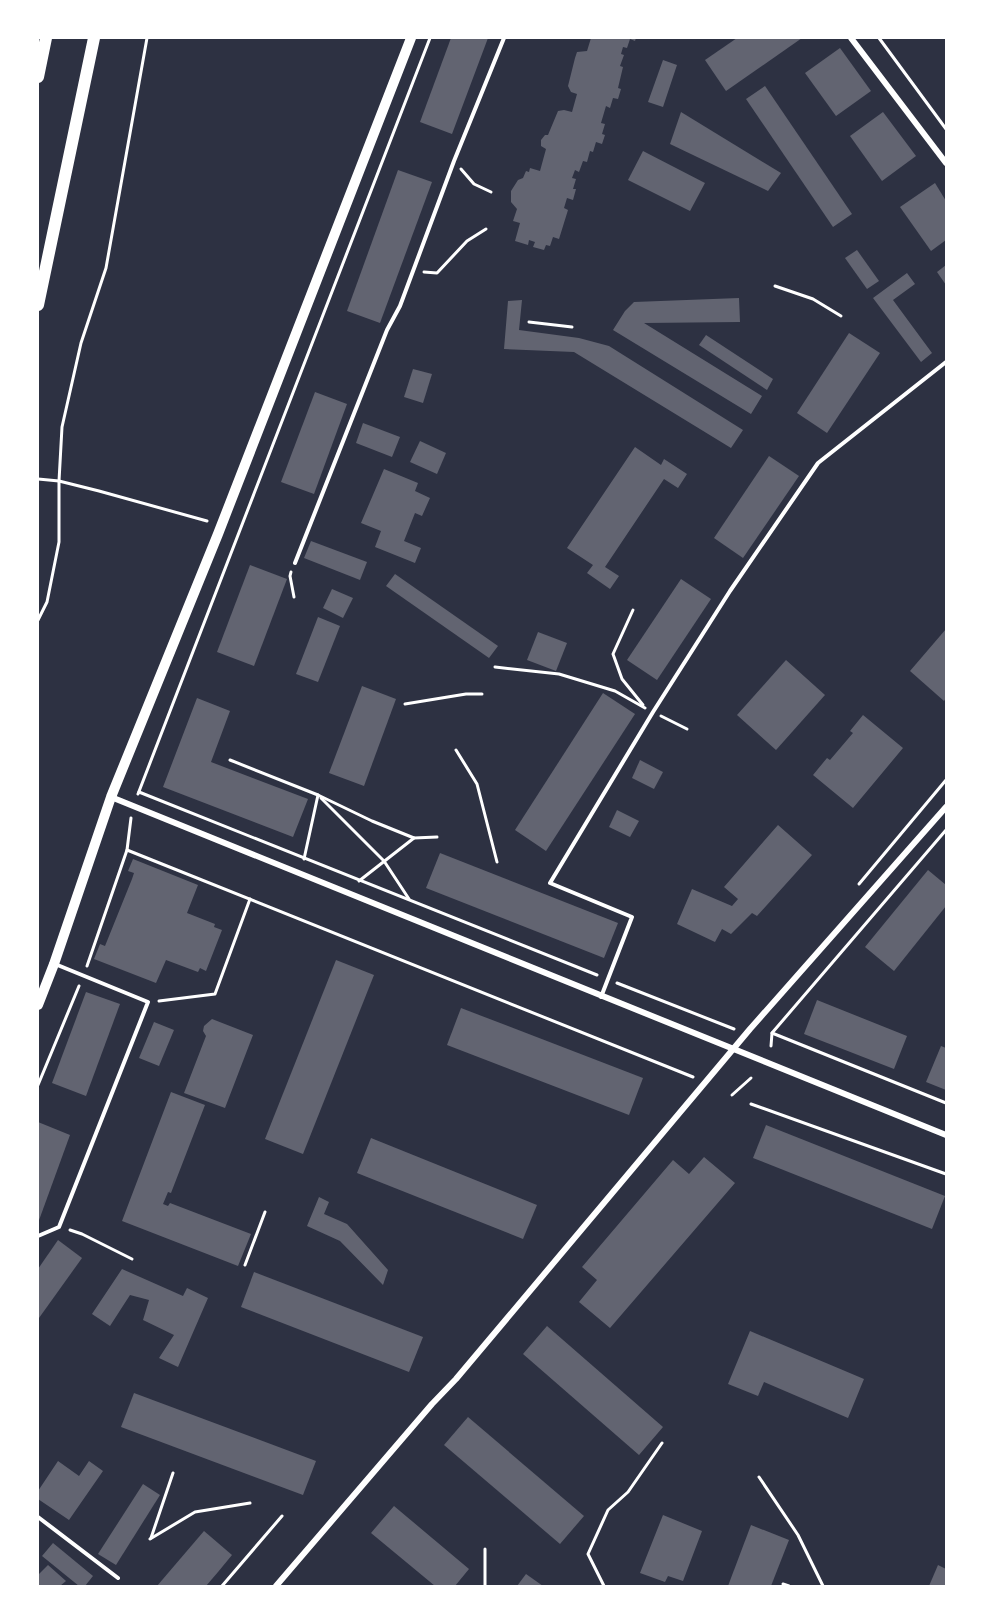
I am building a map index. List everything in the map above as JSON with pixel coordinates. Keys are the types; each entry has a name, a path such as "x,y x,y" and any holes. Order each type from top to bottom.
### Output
{"main road":[{"path":"38,77 46,38"},
{"path":"38,305 94,38"},
{"path":"38,1005 111,797 224,520 411,38"}],"street":[{"path":"851,38 946,163"},
{"path":"111,797 946,1135"},
{"path":"276,1587 456,1379 733,1050 946,807"}],"lane":[{"path":"295,563 387,330 400,306 454,161 504,38"},
{"path":"601,997 632,917 550,883 653,712 730,591 818,463 946,362"},
{"path":"38,1236 59,1227 148,1002 54,964"},
{"path":"38,1517 118,1578"}],"path":[{"path":"38,620 46,602 59,542 62,427 81,343 106,268 147,38"},
{"path":"38,1085 83,976 127,850 132,807 430,38"},
{"path":"879,38 946,129"},
{"path":"454,161 474,184 491,192"},
{"path":"413,272 437,273 467,241 486,229"},
{"path":"775,286 813,298 841,316"},
{"path":"529,322 572,327"},
{"path":"38,479 99,490 203,522 244,520"},
{"path":"294,597 290,576 295,563"},
{"path":"633,610 613,654 622,679 644,707"},
{"path":"495,667 559,674 615,691 687,729"},
{"path":"405,704 466,694 482,694"},
{"path":"456,750 477,784 497,862"},
{"path":"230,760 318,795 414,838 437,837"},
{"path":"139,792 736,1030"},
{"path":"318,795 384,861 410,900"},
{"path":"308,878 304,857 318,795"},
{"path":"771,1046 772,1033 946,830"},
{"path":"351,895 360,880 414,838"},
{"path":"127,850 706,1082"},
{"path":"148,1002 215,994 250,899"},
{"path":"772,1033 946,1103"},
{"path":"732,1095 751,1077"},
{"path":"751,1104 946,1174"},
{"path":"245,1265 265,1212"},
{"path":"59,1227 82,1234 132,1259"},
{"path":"604,1587 588,1554 608,1510 628,1492 662,1443"},
{"path":"173,1473 150,1539 195,1512 250,1503"},
{"path":"759,1478 798,1535 823,1587"},
{"path":"222,1587 282,1516"},
{"path":"485,1549 485,1587"},
{"path":"783,1584 789,1587"}],"building":[{"path":"451,38 488,38 452,134 420,122"},
{"path":"591,38 636,38 635,41 630,39 627,48 623,47 621,54 624,55 620,66 623,67 618,88 621,89 618,99 613,98 610,108 606,106 601,123 605,124 602,144 596,142 587,162 583,161 579,172 575,170 572,178 576,179 573,189 576,189 573,200 567,198 564,208 568,210 559,239 553,237 550,246 546,245 544,250 533,247 535,242 529,240 528,245 515,241 520,223 513,221 517,209 511,202 511,191 530,168 540,171 546,149 541,146 541,140 548,135 558,111 572,112 577,94 571,92 568,86 575,58 577,52 587,51"},
{"path":"737,38 802,38 726,91 705,60"},
{"path":"840,48 871,91 836,116 805,73"},
{"path":"663,60 677,65 663,107 648,102"},
{"path":"765,86 852,214 833,227 746,99"},
{"path":"681,112 781,173 768,191 670,144"},
{"path":"883,112 916,156 882,181 850,136"},
{"path":"643,151 705,183 690,211 628,180"},
{"path":"398,170 432,182 380,323 347,311"},
{"path":"935,183 946,201 946,240 931,251 900,207"},
{"path":"857,250 879,281 867,289 845,258"},
{"path":"946,265 946,285 937,272"},
{"path":"907,273 915,284 893,300 932,353 921,362 873,298"},
{"path":"739,298 740,322 644,323 762,396 751,414 613,330 625,311 634,302"},
{"path":"522,300 519,330 579,338 609,346 743,430 731,448 574,352 504,349 508,301"},
{"path":"849,333 880,353 827,433 797,413"},
{"path":"706,335 773,379 767,390 699,345"},
{"path":"413,369 432,374 423,403 404,397"},
{"path":"315,392 347,404 314,494 281,482"},
{"path":"363,423 400,437 392,457 356,443"},
{"path":"420,441 446,453 437,474 410,462"},
{"path":"635,447 661,465 664,459 687,474 678,488 664,479 605,567 619,576 610,589 587,573 593,565 567,548"},
{"path":"769,456 799,476 743,558 714,538"},
{"path":"384,469 418,483 415,491 430,498 422,516 415,513 404,541 421,548 415,563 375,547 381,531 361,523"},
{"path":"311,541 367,562 360,580 304,558"},
{"path":"250,565 287,579 254,666 217,652"},
{"path":"395,574 498,646 489,658 386,586"},
{"path":"681,579 711,599 657,680 627,660"},
{"path":"332,589 353,598 343,618 323,608"},
{"path":"318,617 340,626 318,682 296,674"},
{"path":"946,629 946,698 944,701 910,671"},
{"path":"538,632 567,643 556,671 527,660"},
{"path":"786,660 825,695 776,750 737,715"},
{"path":"362,686 396,699 364,786 329,773"},
{"path":"603,693 635,714 546,851 515,830"},
{"path":"197,698 230,711 211,762 308,799 293,837 163,787"},
{"path":"863,715 903,748 853,808 813,775 827,758 830,760 853,733 850,731"},
{"path":"640,760 663,772 654,789 632,778"},
{"path":"617,810 639,821 630,837 609,827"},
{"path":"778,825 812,855 757,916 752,913 731,934 722,929 715,942 677,924 692,889 732,906 738,899 724,887"},
{"path":"440,853 618,923 604,958 426,888"},
{"path":"133,859 198,885 187,913 215,924 214,927 222,930 206,971 200,968 198,972 166,960 156,983 94,959 100,944 105,946 132,879 134,873 128,871"},
{"path":"928,870 946,885 946,906 894,971 865,947"},
{"path":"336,960 374,975 303,1154 265,1139"},
{"path":"86,992 120,1004 86,1096 52,1083"},
{"path":"817,1000 907,1036 894,1069 804,1034"},
{"path":"461,1008 643,1078 629,1115 447,1045"},
{"path":"212,1019 253,1035 225,1108 184,1093 206,1036 203,1031 204,1026"},
{"path":"154,1022 174,1030 159,1066 139,1058"},
{"path":"941,1046 946,1048 946,1090 926,1082"},
{"path":"171,1092 205,1105 171,1193 168,1192 163,1204 168,1206 170,1203 251,1234 238,1266 122,1221"},
{"path":"38,1122 70,1135 38,1223"},
{"path":"766,1125 945,1196 932,1229 753,1158"},
{"path":"371,1138 537,1205 523,1239 357,1173"},
{"path":"704,1157 735,1183 610,1328 579,1302 597,1280 582,1267 673,1160 689,1174"},
{"path":"319,1197 329,1202 324,1214 347,1224 388,1270 383,1285 340,1241 307,1226"},
{"path":"58,1240 82,1258 39,1318 38,1269"},
{"path":"122,1269 183,1296 187,1288 208,1298 178,1367 159,1358 174,1335 143,1320 149,1300 130,1295 110,1326 92,1314"},
{"path":"254,1272 423,1337 409,1372 241,1307"},
{"path":"547,1326 663,1427 639,1455 523,1354"},
{"path":"750,1331 864,1379 848,1418 764,1382 758,1396 728,1384"},
{"path":"134,1393 316,1461 303,1495 121,1427"},
{"path":"468,1417 584,1516 560,1544 444,1445"},
{"path":"58,1461 79,1476 89,1461 103,1471 69,1520 38,1499 38,1491"},
{"path":"143,1484 160,1495 116,1565 98,1554"},
{"path":"394,1506 469,1569 455,1586 435,1586 371,1533"},
{"path":"663,1515 702,1531 683,1581 668,1576 665,1582 640,1573"},
{"path":"751,1525 789,1540 771,1586 728,1586"},
{"path":"204,1531 232,1555 218,1572 206,1586 157,1586"},
{"path":"53,1543 93,1576 85,1586 79,1586 42,1556"},
{"path":"48,1565 66,1581 60,1586 38,1586 38,1575"},
{"path":"938,1565 946,1569 946,1586 929,1586"},
{"path":"526,1574 543,1586 517,1586"}]}
